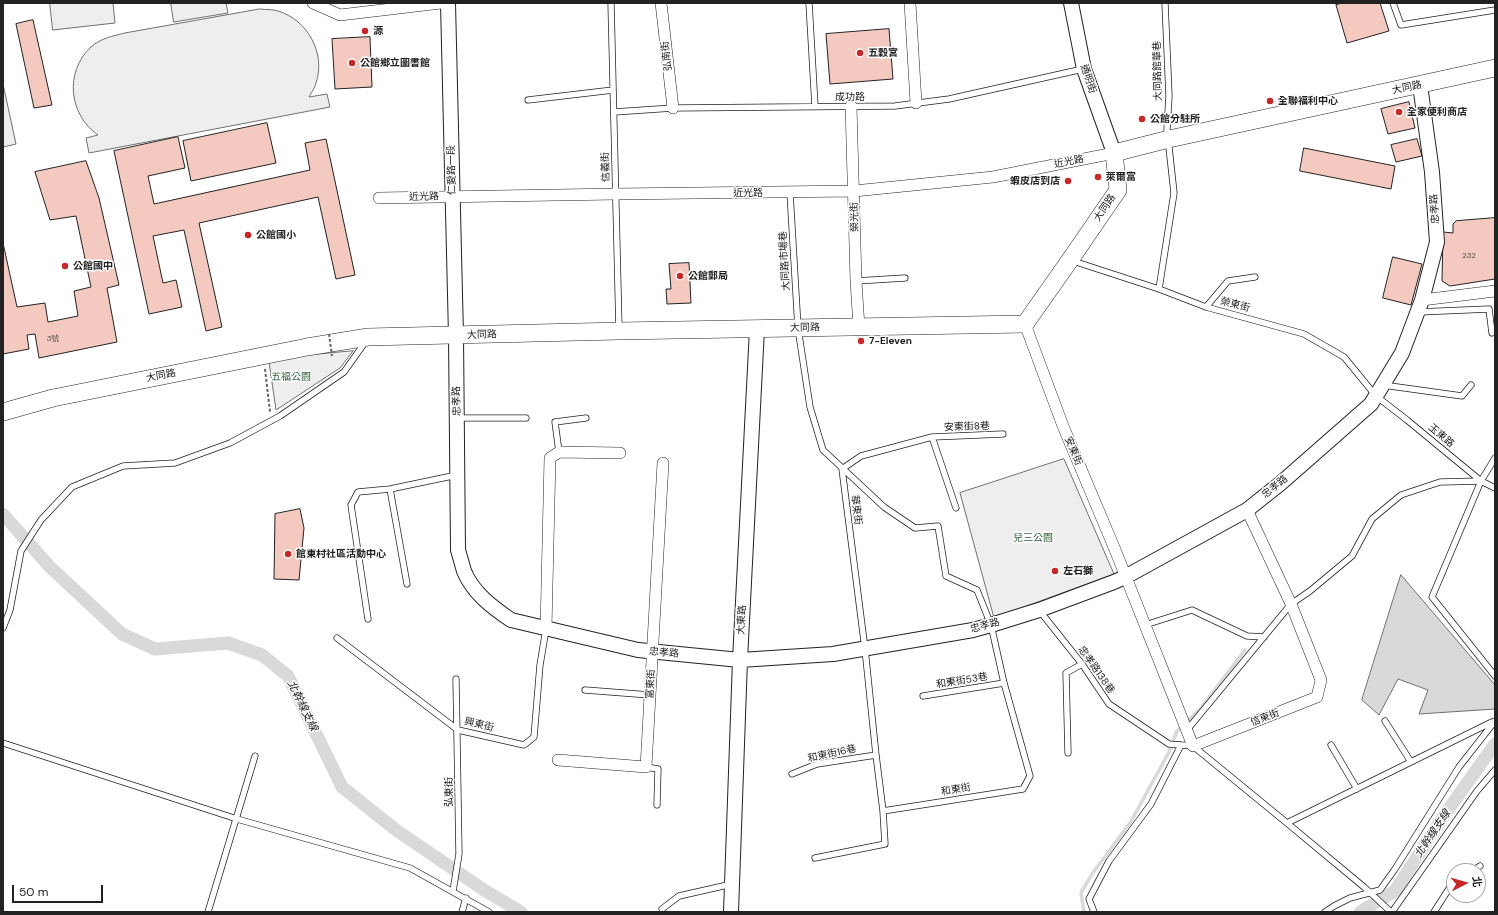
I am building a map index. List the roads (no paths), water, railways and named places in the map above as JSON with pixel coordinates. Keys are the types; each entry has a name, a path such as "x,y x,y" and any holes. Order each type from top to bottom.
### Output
{"main road":[{"name":"大同路","path":"3,412 53,398 263,356 368,337 1025,324 1118,190 1114,153 1169,139 1495,68"}],"street":[{"path":"313,3 340,15 441,3"},
{"name":"仁愛路一段","path":"448,3 456,336"},
{"name":"弘南街","path":"661,3 673,108"},
{"path":"910,3 916,103"},
{"name":"通明街","path":"1071,3 1084,69 1114,153"},
{"name":"忠孝路","path":"456,336 458,550 464,572 476,592 493,608 511,620 638,650 740,660 833,654 973,630 1039,610 1114,582 1247,510 1281,483 1371,404 1402,353 1420,306 1437,242 1432,172 1420,85"},
{"name":"榮光街","path":"851,106 856,281 859,327"},
{"name":"近光路","path":"379,198 854,191 993,177 1114,153"},
{"path":"1420,306 1495,291"},
{"name":"安東街","path":"1025,324 1063,426 1125,577"},
{"name":"大東路","path":"731,912 740,660 757,329"},
{"path":"546,628 550,458 559,452 620,453"},
{"name":"富東街","path":"646,767 663,463"},
{"name":"信東街","path":"1193,746 1317,697 1321,680 1291,604 1247,510"},
{"path":"1125,577 1193,746"},
{"path":"558,760 646,767"}],"lane":[{"name":"信義街","path":"611,3 619,331"},
{"path":"808,3 814,106"},
{"name":"大同路館華巷","path":"1159,289 1174,194 1167,129 1169,96 1165,3"},
{"path":"1393,3 1401,25 1495,10"},
{"name":"成功路","path":"614,112 673,108 895,106 949,99 1084,69"},
{"path":"528,100 613,90"},
{"name":"大同路市場巷","path":"790,193 798,328 810,407 823,450 842,468"},
{"name":"榮東街","path":"1070,260 1159,289 1206,307 1304,334 1344,357 1379,390"},
{"path":"1206,307 1228,281 1255,277"},
{"path":"856,281 905,278"},
{"path":"1420,306 1489,309 1492,333"},
{"path":"3,628 10,610 21,551 41,520 72,487 123,466 175,463 230,443 272,420 344,372 368,337"},
{"path":"1379,390 1462,396 1471,385"},
{"name":"玉東路","path":"1379,390 1408,420 1481,481 1495,488"},
{"path":"457,418 526,418"},
{"path":"559,452 555,422 586,418"},
{"name":"安東街8巷","path":"932,437 1003,434"},
{"path":"842,468 861,456 932,437 956,508"},
{"path":"1495,458 1481,481 1432,597 1495,676"},
{"name":"和東街","path":"842,468 884,508 915,528 938,526 946,576 977,590 991,625 1004,683 1030,776 1024,789 883,811"},
{"name":"華東街","path":"842,468 865,649"},
{"path":"368,618 351,505 358,492 390,489 457,475"},
{"path":"1187,730 1291,604 1310,591 1352,556 1372,519 1401,495 1440,482 1481,481"},
{"path":"390,489 407,584"},
{"name":"忠孝路138巷","path":"1039,610 1082,664 1109,704 1169,744 1193,746"},
{"path":"1144,626 1192,610 1247,636 1264,636"},
{"name":"興東街","path":"337,638 458,730 524,745 534,737 540,665 546,628"},
{"path":"815,858 885,844 883,811 865,649"},
{"path":"1068,753 1066,673 1082,664"},
{"name":"弘東街","path":"452,891 459,854 456,679"},
{"name":"和東街53巷","path":"923,696 1004,683"},
{"path":"585,690 650,696"},
{"path":"1385,721 1411,762"},
{"path":"1288,823 1495,721"},
{"path":"1325,912 1350,898 1372,895 1380,890 1395,869 1459,767 1495,721"},
{"path":"3,743 237,819 410,868 490,912"},
{"path":"1094,912 1089,899 1109,861 1151,804 1181,745"},
{"path":"1331,745 1357,789"},
{"path":"1193,746 1288,823 1391,912 1477,790 1495,770"},
{"name":"和東街16巷","path":"792,774 817,764 876,755"},
{"path":"208,912 255,756"},
{"path":"646,767 658,769 657,804"},
{"path":"662,909 679,896 732,884"},
{"path":"1434,912 1446,893"},
{"path":"462,912 466,898"}],"waterway":[{"name":"北幹線支線","path":"3,514 50,567 122,634 155,649 228,643 262,655 288,676 342,787 396,830 484,890 521,912"},
{"path":"1084,912 1081,893 1092,874 1130,823 1168,754 1177,731 1200,709 1245,650"},
{"name":"北幹線支線","path":"1360,912 1395,891 1443,817 1495,744"}],"place":[{"name":"源","path":"365,31"},
{"name":"五穀宮","path":"860,53"},
{"name":"公館鄉立圖書館","path":"352,63"},
{"name":"全聯福利中心","path":"1270,101"},
{"name":"全家便利商店","path":"1399,112"},
{"name":"公館分駐所","path":"1142,119"},
{"name":"萊爾富","path":"1098,177"},
{"name":"蝦皮店到店","path":"1068,181"},
{"name":"公館國小","path":"248,235"},
{"name":"公館國中","path":"65,266"},
{"name":"公館郵局","path":"680,276"},
{"name":"7-Eleven","path":"861,341"},
{"name":"館東村社區活動中心","path":"288,554"},
{"name":"左石獅","path":"1055,571"}],"park label":[{"name":"五福公園","path":"291,377"},
{"name":"兒三公園","path":"1033,538"}]}
